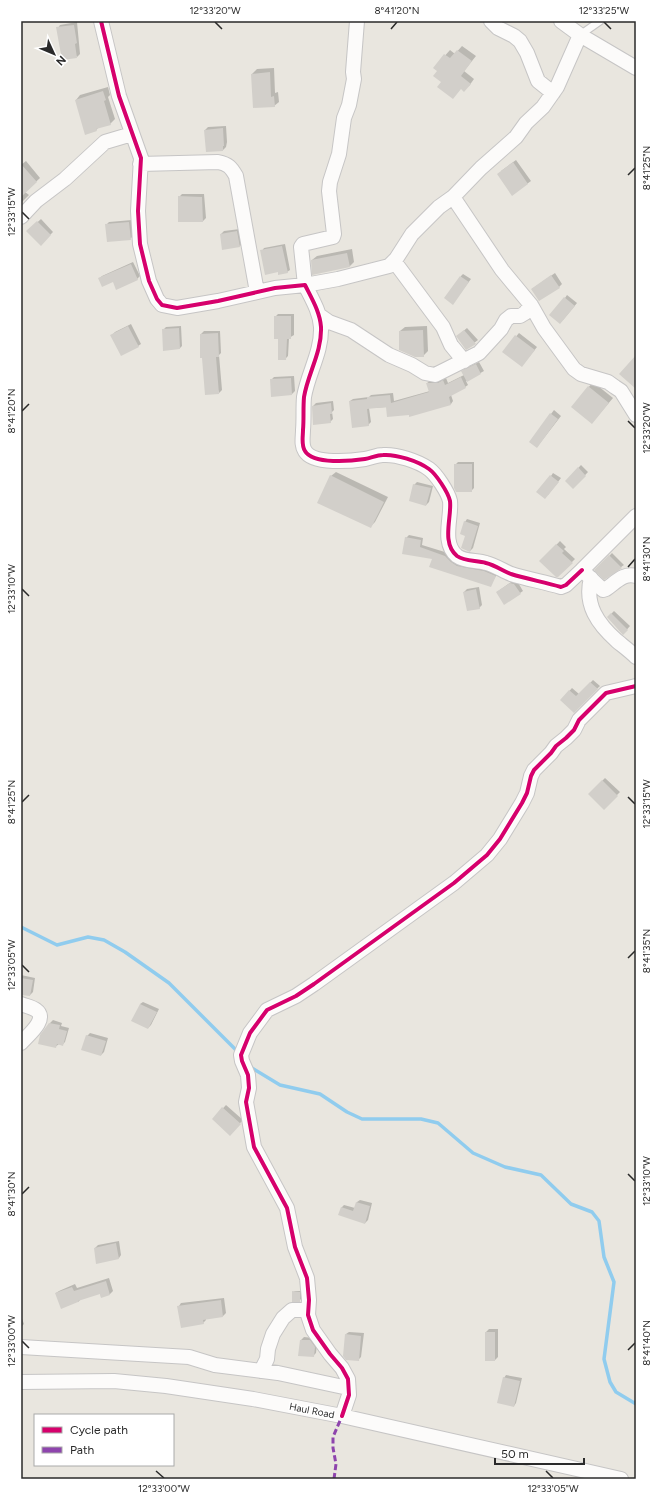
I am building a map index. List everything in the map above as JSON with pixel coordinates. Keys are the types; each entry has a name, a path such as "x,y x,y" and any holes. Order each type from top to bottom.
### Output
{"street":[{"path":"101,21 119,96 141,158 138,210 140,244 149,281 157,299 162,305 177,308 290,286 305,285 364,273 389,266 412,234 439,207 453,197 516,137 526,123 543,107 553,93 580,35"},
{"path":"357,21 353,72 354,79 344,118 339,154 330,182 329,191 334,234 333,237 303,244 301,247 305,285 319,315 321,327 316,359 304,397 303,444 305,452 311,457 317,459 335,461 366,459 383,455 396,456 409,459 429,469 439,480 448,495 450,502 448,518 449,543 452,550 459,557 471,561 484,562 510,574 561,587 587,574 636,516"},
{"path":"491,21 498,28 514,36 520,41 527,53 538,81 553,93"},
{"path":"561,21 580,35 636,68"},
{"path":"21,216 36,201 75,171 105,142 132,134"},
{"path":"140,164 218,162 232,168 236,176 257,292"},
{"path":"453,197 502,270 532,305 544,328 574,369 581,374 608,382 616,387 621,391 636,415"},
{"path":"394,261 444,327 451,345 464,361"},
{"path":"319,315 329,322 352,330 389,355 412,365 425,373 435,375 479,353 501,330 506,320 510,316 520,316 532,305"},
{"path":"587,574 604,590 624,576 630,574 636,576"},
{"path":"587,574 591,607 599,623 636,657"},
{"path":"342,1416 349,1395 348,1379 342,1368 313,1330 308,1315 307,1278 295,1247 287,1208 254,1147 246,1102 249,1088 248,1075 241,1055 250,1033 267,1010 296,996 320,980 454,883 487,855 500,839 522,803 527,793 534,770 556,746 574,730 579,720 606,693 636,686"},
{"path":"21,1004 36,1010 41,1016 38,1025 21,1043"},
{"path":"261,1371 267,1360 268,1349 273,1334 283,1318 292,1310 308,1310"},
{"path":"21,1347 189,1356 215,1365 278,1373 348,1388"},
{"name":"Haul Road","path":"21,1382 114,1381 166,1386 253,1398 342,1416 613,1478"}],"lane":[{"path":"580,35 600,21"}],"building":[{"path":"74,25 77,43 75,44 77,58 62,60 56,27"},
{"path":"457,50 472,61 461,76 471,84 464,92 461,89 453,99 437,87 441,82 433,76 437,71 433,68 444,54 450,58"},
{"path":"270,72 271,97 274,96 275,107 253,108 251,74"},
{"path":"103,91 106,100 104,101 111,125 96,129 97,131 85,135 75,100"},
{"path":"223,128 223,151 206,152 204,130"},
{"path":"513,162 528,184 512,196 497,174"},
{"path":"21,164 37,182 21,197"},
{"path":"178,196 202,197 203,222 178,222"},
{"path":"37,221 51,235 41,246 26,231"},
{"path":"129,222 131,240 107,242 105,224"},
{"path":"237,231 240,247 222,250 220,234"},
{"path":"282,246 288,273 278,275 278,272 265,275 260,250"},
{"path":"347,253 350,267 312,275 311,260"},
{"path":"131,264 138,280 116,290 113,282 102,287 98,278"},
{"path":"551,275 560,288 539,301 531,289"},
{"path":"460,276 469,282 453,305 444,298"},
{"path":"564,297 575,306 560,324 549,315"},
{"path":"274,316 291,316 291,339 287,339 286,360 278,360 278,339 274,339"},
{"path":"128,326 139,347 121,356 110,335"},
{"path":"179,328 180,349 163,351 162,329"},
{"path":"423,330 424,357 415,357 399,350 399,331"},
{"path":"464,330 476,344 466,350 456,336"},
{"path":"218,333 219,357 216,357 219,394 205,395 202,358 200,358 200,334"},
{"path":"515,335 535,350 522,367 502,352"},
{"path":"636,355 636,389 619,374"},
{"path":"476,364 481,374 467,382 461,371"},
{"path":"461,377 466,388 449,397 451,405 409,417 409,415 387,417 386,407 367,409 369,426 352,428 349,401 367,399 367,397 390,395 391,403 429,392 426,383 438,383 443,380 445,385"},
{"path":"291,378 292,395 271,397 270,379"},
{"path":"588,386 609,403 592,424 571,407"},
{"path":"331,403 331,423 313,425 312,406"},
{"path":"550,413 558,419 537,448 529,442"},
{"path":"454,464 472,464 472,492 456,492 454,488"},
{"path":"578,467 586,476 573,489 565,481"},
{"path":"330,475 384,502 371,528 317,503"},
{"path":"550,475 559,482 545,499 536,492"},
{"path":"413,484 431,488 426,506 409,501"},
{"path":"464,521 478,526 470,552 461,548 465,536 460,534"},
{"path":"405,537 421,540 420,547 445,556 457,566 484,571 496,576 491,587 429,567 432,559 402,554"},
{"path":"556,544 564,551 562,553 573,563 558,577 556,577 539,561"},
{"path":"609,555 622,568 604,580 594,570"},
{"path":"510,583 514,584 521,594 504,605 496,592"},
{"path":"476,589 480,609 467,611 463,592"},
{"path":"611,613 628,630 623,635 607,617"},
{"path":"590,682 598,689 574,713 560,700 569,690 576,696"},
{"path":"602,780 618,796 604,810 588,794"},
{"path":"21,978 33,980 30,996 21,995"},
{"path":"140,1004 157,1012 148,1029 131,1021"},
{"path":"49,1023 60,1025 59,1029 67,1031 63,1046 57,1044 56,1048 38,1044 40,1035"},
{"path":"86,1035 106,1041 101,1056 81,1050"},
{"path":"222,1107 241,1124 230,1136 212,1119"},
{"path":"356,1202 370,1206 365,1224 338,1215 341,1207 353,1211"},
{"path":"116,1243 119,1259 96,1264 94,1248"},
{"path":"106,1281 110,1295 101,1298 100,1294 78,1301 61,1309 55,1293 72,1287 74,1291"},
{"path":"292,1291 300,1292 300,1302 292,1302"},
{"path":"221,1300 223,1317 203,1320 204,1324 181,1328 177,1306"},
{"path":"485,1332 495,1332 495,1361 485,1361"},
{"path":"345,1334 361,1336 359,1361 346,1360 343,1356"},
{"path":"300,1340 310,1340 315,1347 314,1357 298,1356"},
{"path":"503,1377 520,1381 514,1407 497,1403"}],"waterway":[{"path":"21,927 57,945 88,937 104,940 125,952 169,983 238,1052"},
{"path":"249,1064 252,1068 280,1085 320,1094 347,1112 362,1119 421,1119 438,1123 473,1153 505,1167 541,1175 571,1204 592,1212 599,1221 604,1257 614,1282 604,1359 610,1382 616,1392 636,1404"}],"marked path":[{"path":"334,1479 336,1464 333,1448 333,1437 342,1416"}],"cycle path":[{"path":"101,21 119,96 141,158 138,211 140,244 149,281 157,299 162,305 177,308 218,301 275,288 305,285 313,300 321,327 321,336 317,354 304,397 302,441 305,451 309,455 316,458 333,461 359,460 388,455 413,461 432,471 449,497 449,544 452,551 460,558 489,564 511,574 561,587 566,585 582,570"},
{"path":"342,1416 349,1395 348,1379 342,1368 313,1330 308,1315 309,1300 307,1278 295,1247 287,1208 254,1147 246,1102 249,1088 248,1075 241,1055 250,1033 267,1010 296,996 314,984 454,883 487,855 500,839 522,803 527,793 534,770 556,746 574,730 579,720 606,693 636,686"}]}
